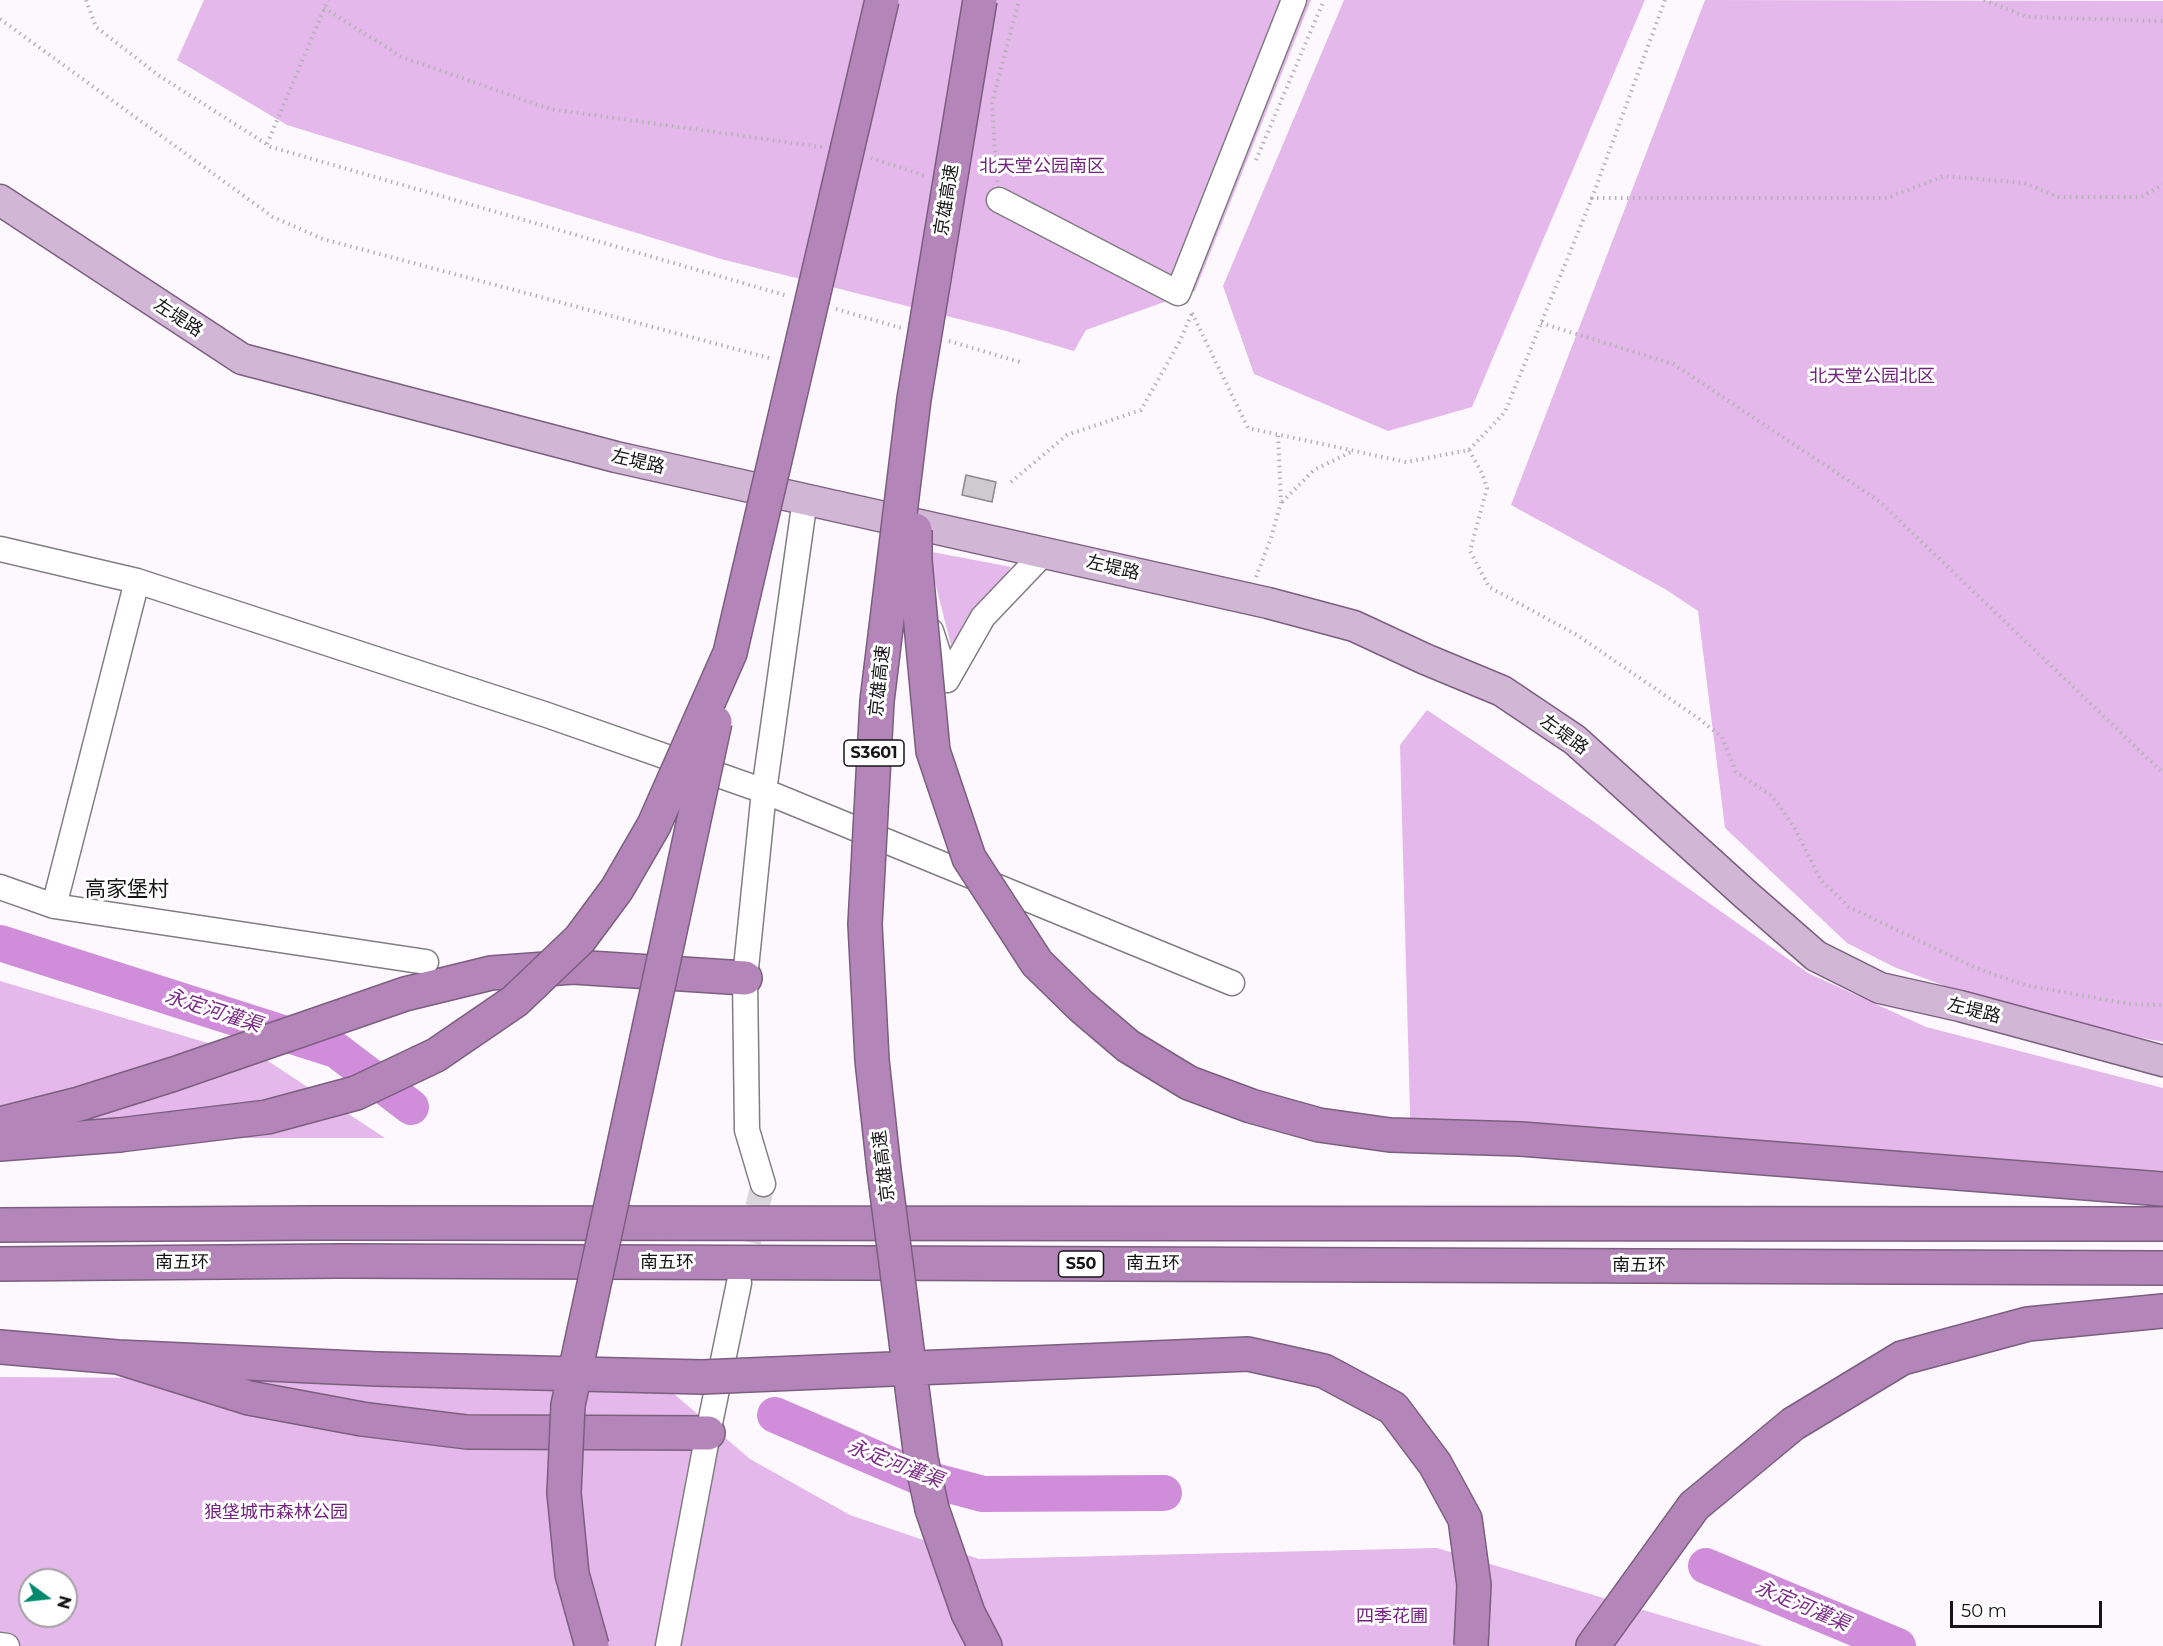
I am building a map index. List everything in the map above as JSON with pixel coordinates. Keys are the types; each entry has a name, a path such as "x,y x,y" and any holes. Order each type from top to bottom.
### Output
{"highway":[{"path":"592,1646 572,1574 564,1493 568,1405 730,653 882,0"},
{"name":"京雄高速","path":"980,0 914,399 877,701 865,924 872,1060 921,1458 932,1509 968,1612 985,1646"},
{"path":"914,399 915,561 933,751 969,858 1037,963 1081,1006 1128,1046 1189,1083 1241,1102 1319,1125 1390,1136 1521,1139 2163,1189"},
{"path":"0,1144 119,1135 267,1117 356,1093 436,1055 515,1002 580,939 617,889 654,825 730,653"},
{"path":"0,1124 66,1108 174,1074 405,994 491,973 573,967 745,978"},
{"path":"0,1224 2163,1224"},
{"name":"南五环","path":"0,1264 364,1261 2163,1268"},
{"path":"1593,1646 1694,1506 1793,1424 1902,1358 2028,1323 2163,1311"},
{"path":"0,1347 117,1357 377,1369 702,1377 1248,1354 1324,1371 1393,1408 1435,1464 1465,1519 1474,1585 1471,1646"},
{"path":"117,1357 249,1398 362,1419 467,1431 708,1433"}],"main road":[{"name":"左堤路","path":"0,200 242,359 616,457 1248,598 1353,626 1502,691 1575,740 1816,957 1880,988 1960,1006 2163,1061"}],"street":[{"path":"999,200 1178,293 1294,0"},
{"path":"762,1184 747,1130 745,978 764,790 805,499"},
{"path":"884,517 921,599 947,680 983,617 1044,553"},
{"path":"0,549 137,581 547,715 764,790 1232,983"},
{"path":"54,906 137,581"},
{"path":"0,887 54,906 426,962"},
{"path":"668,1646 739,1283"},
{"path":"0,1645 7,1646"}],"path":[{"path":"86,0 96,27 158,75 271,147 796,298"},
{"path":"267,144 328,0"},
{"path":"999,200 992,103 1019,0"},
{"path":"1192,313 1248,428 1406,462 1468,450 1505,412 1592,198 1665,0"},
{"path":"1984,0 2027,17 2163,21"},
{"path":"324,8 402,57 550,109 829,148"},
{"path":"0,19 273,217 323,239 779,360"},
{"path":"863,155 931,177"},
{"path":"1592,198 1887,198 1944,176 2024,183 2058,197 2141,197 2163,185"},
{"path":"830,307 908,330"},
{"path":"1541,323 1673,364 1879,501 2163,773"},
{"path":"942,339 1020,362"},
{"path":"1248,598 1271,538 1281,502 1278,435"},
{"path":"1468,450 1482,473 1487,488 1470,551 1489,587 1577,634 1722,737 1736,772 1772,796 1794,826 1821,880 1849,907 1976,968 2025,985 2129,1004 2163,1005"},
{"path":"1281,502 1314,470 1354,451"}],"green space":[{"name":"北天堂公园南区","path":"204,0 1311,0 1195,291 1086,330 1074,351 1006,331 721,259 287,125 177,60"},
{"path":"1344,0 1645,0 1472,407 1388,431 1254,374 1223,286"},
{"name":"北天堂公园北区","path":"1705,0 2163,1 2163,1042 2098,1029 1945,986 1894,967 1847,943 1725,828 1698,611 1665,589 1511,505"},
{"path":"927,551 1011,567 952,649"},
{"path":"1427,710 1593,821 1808,973 1926,1027 2163,1088 2163,1171 1411,1149 1400,745"},
{"path":"0,981 268,1061 385,1138 0,1138"},
{"name":"狼垡城市森林公园","path":"0,1377 659,1381 750,1459 850,1515 979,1559 1437,1548 1763,1646 0,1646"}],"building":[{"path":"966,475 996,482 992,502 962,495"}],"waterway":[{"name":"永定河灌渠","path":"0,943 336,1050 411,1107"},
{"name":"永定河灌渠","path":"775,1415 919,1477 983,1494 1164,1493"},
{"name":"永定河灌渠","path":"1706,1566 1898,1646"}],"tunnel":[{"path":"740,1277 763,1184"}],"district":[{"name":"高家堡村","path":"127,890"}],"park label":[{"name":"四季花圃","path":"1392,1617"}]}
